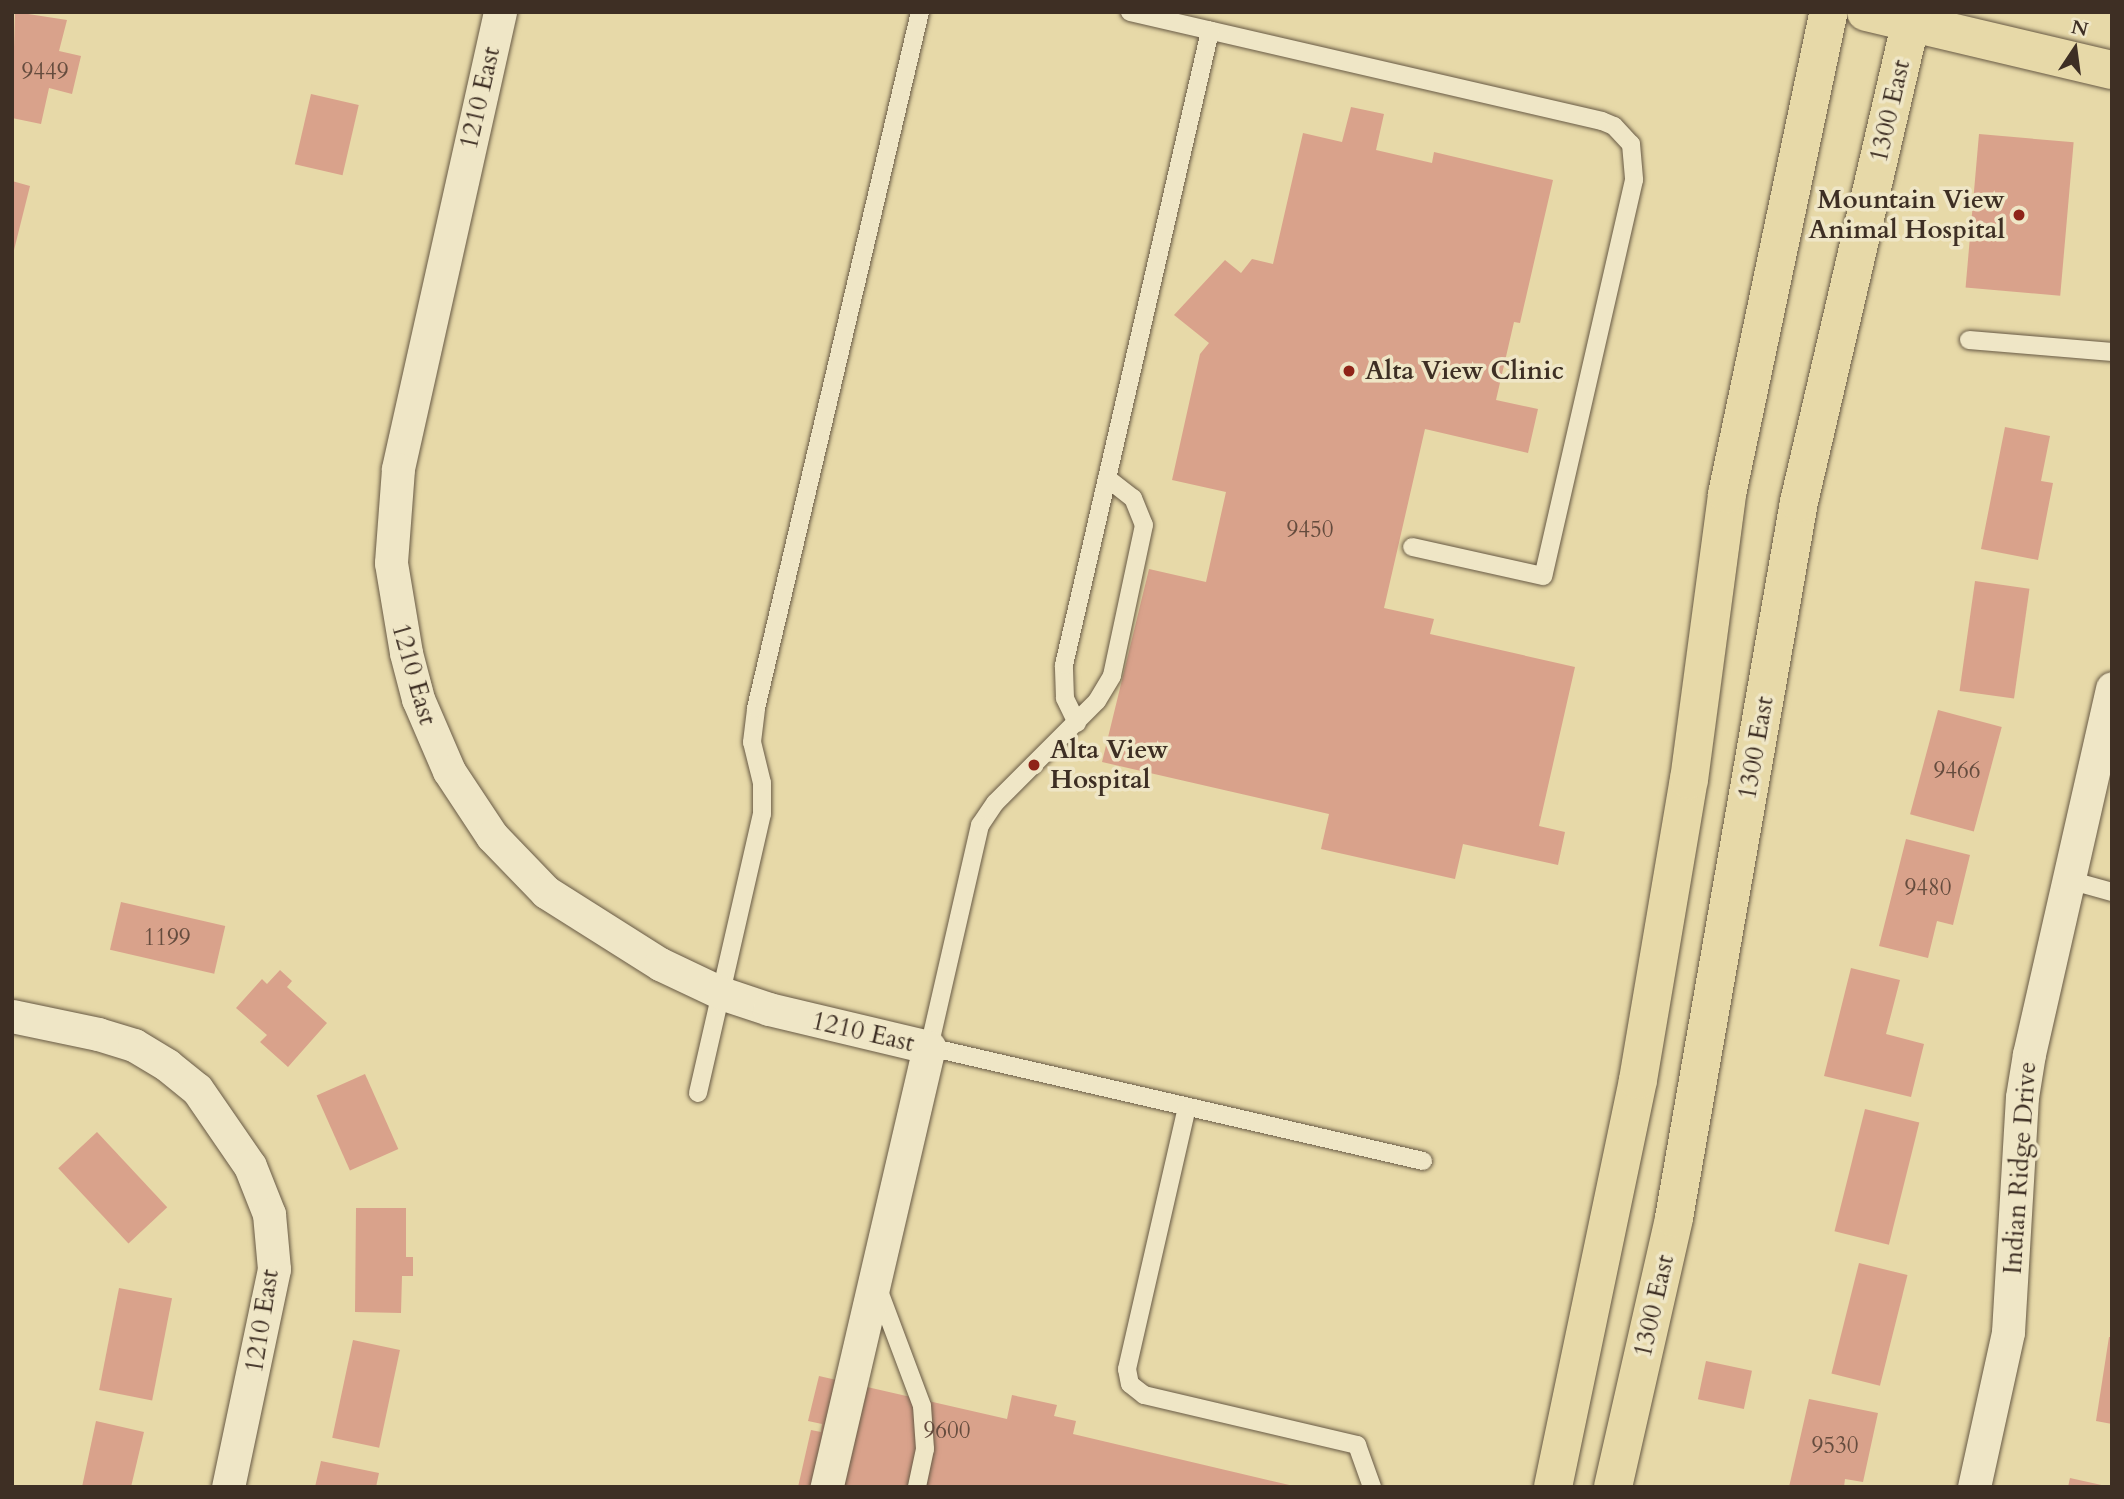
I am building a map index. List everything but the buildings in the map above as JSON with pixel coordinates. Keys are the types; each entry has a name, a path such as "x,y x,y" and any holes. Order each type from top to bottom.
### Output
{"main road":[{"path":"1553,1487 1638,1080 1689,780 1727,494 1829,12"},
{"path":"1866,12 1912,17 2112,70"},
{"name":"1300 East","path":"1613,1487 1674,1218 1799,502 1912,17"}],"street":[{"name":"1210 East","path":"500,12 398,469 391,563 406,653 418,699 449,771 468,803 516,862 546,892 579,916 660,964 721,993 769,1009 929,1047"},
{"name":"Indian Ridge Drive","path":"1974,1487 2008,1332 2022,1097 2112,688"},
{"name":"1210 East","path":"12,1016 134,1045 197,1089 250,1166 269,1214 272,1255 264,1326 228,1487"},
{"path":"827,1487 929,1047"}],"lane":[{"path":"698,1093 762,814 762,783 752,742 756,708 920,12"},
{"path":"1130,12 1602,121 1614,126 1631,144 1634,180 1543,576 1412,547"},
{"path":"1077,723 1065,698 1063,665 1210,31"},
{"path":"1969,340 2112,352"},
{"path":"1107,478 1133,498 1140,512 1144,538 1112,676 1097,701 995,803 980,825 929,1047 1423,1161"},
{"path":"2069,880 2112,892"},
{"path":"1187,1107 1126,1369 1130,1384 1144,1395 1357,1445 1372,1487"},
{"path":"875,1280 922,1406 925,1449 917,1487"}],"place":[{"name":"Mountain View Animal Hospital","path":"2019,215"},
{"name":"Alta View Clinic","path":"1349,371"},
{"name":"Alta View Hospital","path":"1034,765"}]}
